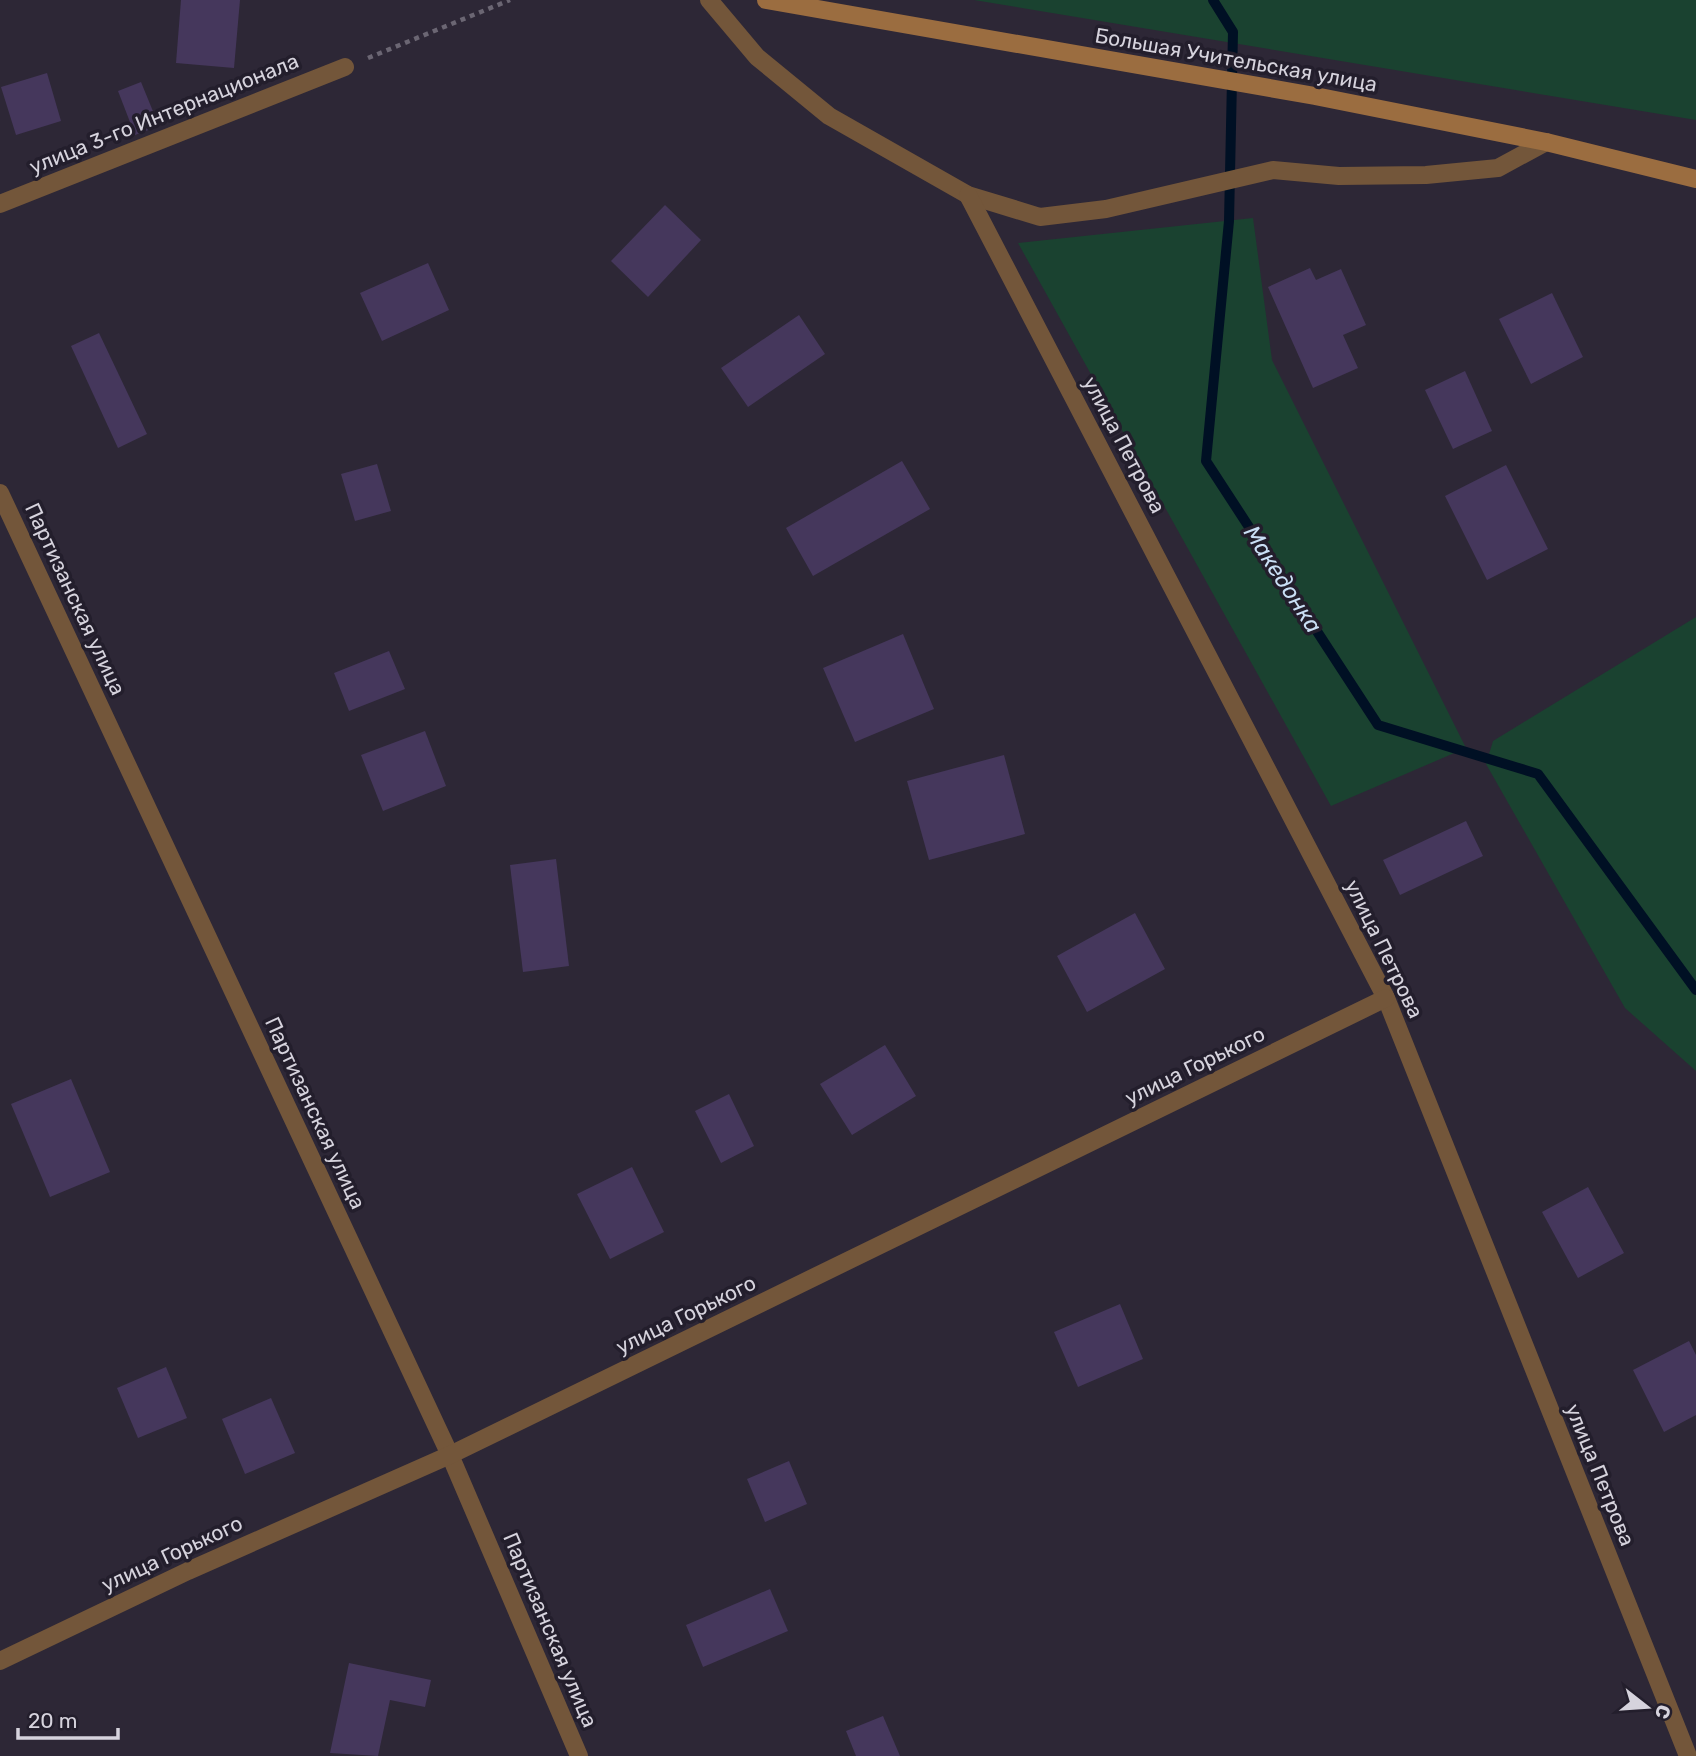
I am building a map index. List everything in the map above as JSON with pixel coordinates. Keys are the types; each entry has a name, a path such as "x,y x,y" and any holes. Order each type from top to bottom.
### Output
{"main road":[{"name":"Большая Учительская улица","path":"766,0 1315,96 1546,142 1696,179"}],"street":[{"path":"709,0 757,57 829,116 968,195 1040,217 1106,209 1273,170 1339,176 1426,174 1498,168 1546,142"},
{"name":"улица 3-го Интернационала","path":"0,204 345,67"},
{"name":"улица Петрова","path":"968,195 1386,998 1688,1756"},
{"name":"Партизанская улица","path":"0,493 450,1455 579,1756"},
{"name":"улица Горького","path":"0,1661 188,1571 450,1455 1386,998"}],"path":[{"path":"345,67 510,0"}],"green space":[{"path":"974,0 1696,0 1696,120"},
{"path":"1253,218 1272,360 1466,748 1331,806 1018,243"},
{"path":"1696,617 1696,1071 1625,1008 1486,764 1493,741"}],"building":[{"path":"181,0 240,0 234,68 176,63"},
{"path":"47,73 61,121 16,135 1,87"},
{"path":"141,82 159,126 135,135 118,91"},
{"path":"665,205 701,240 648,297 611,261"},
{"path":"428,263 449,310 382,341 360,293"},
{"path":"1310,268 1316,280 1341,269 1366,325 1343,335 1358,368 1313,388 1268,287"},
{"path":"1552,293 1583,357 1531,384 1499,319"},
{"path":"799,315 825,354 748,407 721,368"},
{"path":"99,333 147,434 118,448 71,346"},
{"path":"1465,371 1492,431 1453,449 1425,390"},
{"path":"902,461 930,509 813,576 786,528"},
{"path":"377,464 391,511 355,521 341,474"},
{"path":"1506,465 1548,549 1487,580 1445,496"},
{"path":"903,634 934,709 855,742 823,668"},
{"path":"389,651 405,689 349,711 334,673"},
{"path":"425,731 446,786 383,811 361,755"},
{"path":"1004,755 1025,834 929,860 907,781"},
{"path":"1466,821 1483,856 1400,895 1383,860"},
{"path":"556,859 569,966 523,972 510,865"},
{"path":"1135,913 1165,969 1087,1012 1057,956"},
{"path":"885,1045 916,1096 852,1135 820,1084"},
{"path":"71,1079 110,1172 50,1197 11,1104"},
{"path":"729,1094 754,1146 721,1163 695,1111"},
{"path":"632,1167 664,1232 610,1259 577,1194"},
{"path":"1588,1187 1624,1253 1578,1278 1542,1212"},
{"path":"1120,1304 1143,1359 1078,1387 1054,1332"},
{"path":"1689,1341 1696,1355 1696,1415 1664,1432 1633,1370"},
{"path":"166,1367 187,1418 138,1438 117,1388"},
{"path":"271,1398 295,1453 245,1474 222,1419"},
{"path":"789,1461 807,1504 765,1522 747,1479"},
{"path":"770,1589 788,1631 703,1667 686,1625"},
{"path":"349,1663 431,1680 425,1707 390,1700 378,1756 330,1753"},
{"path":"883,1716 900,1756 856,1756 846,1731"}],"waterway":[{"name":"Македонка","path":"1213,0 1233,32 1229,221 1206,461 1378,725 1538,774 1696,990"}]}
